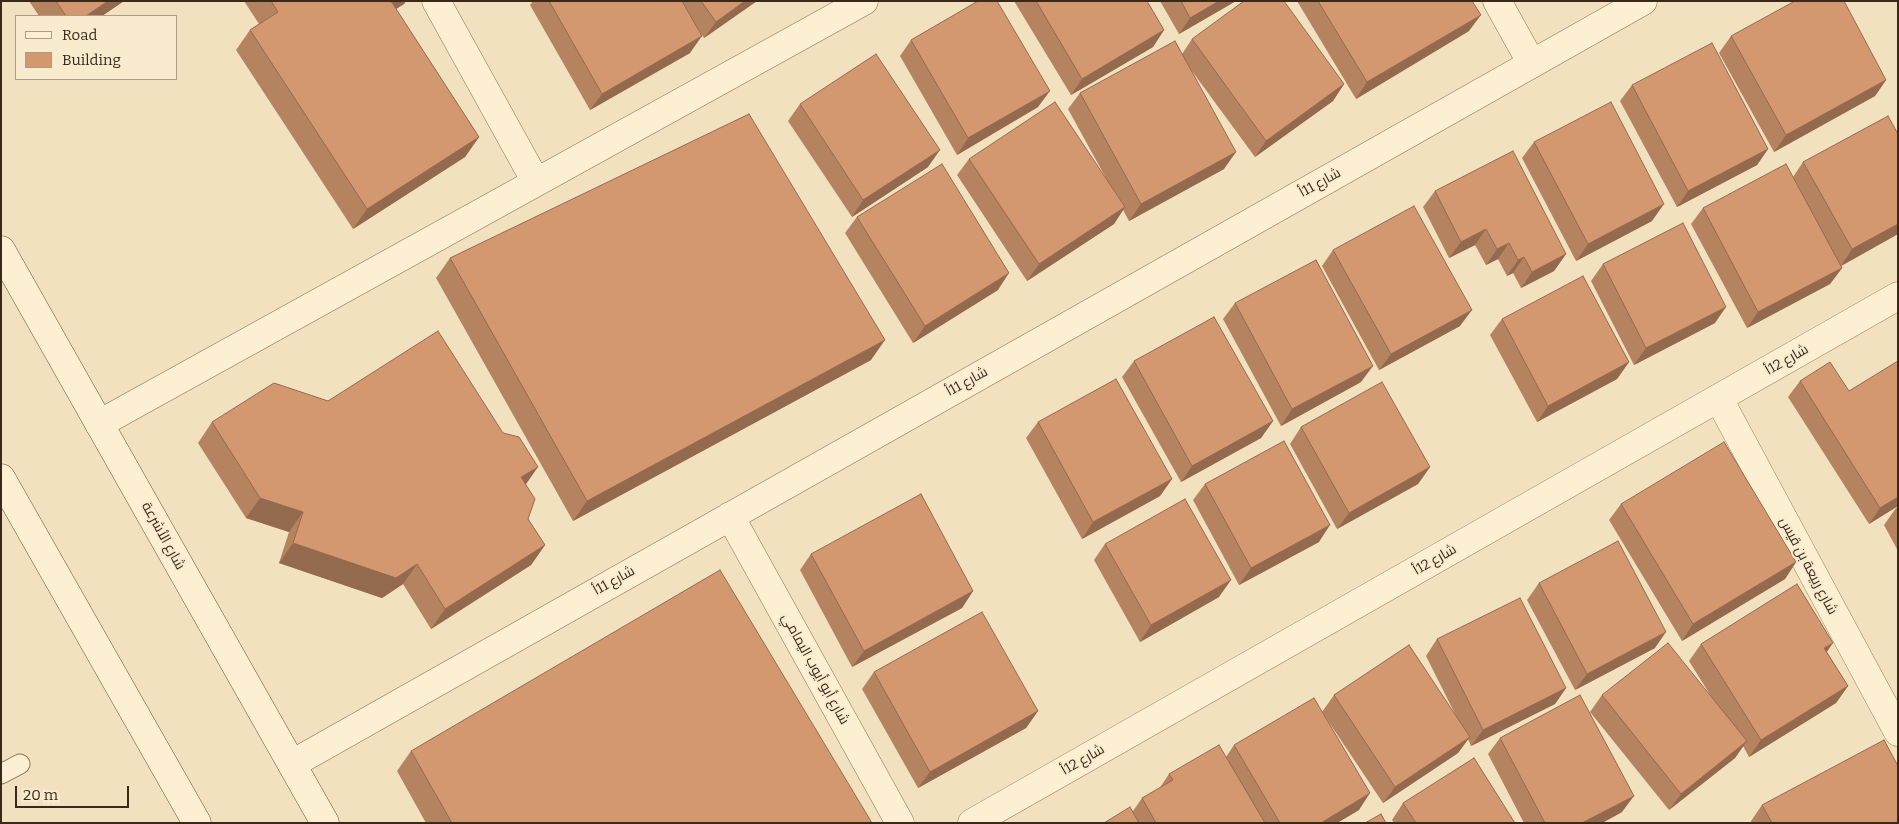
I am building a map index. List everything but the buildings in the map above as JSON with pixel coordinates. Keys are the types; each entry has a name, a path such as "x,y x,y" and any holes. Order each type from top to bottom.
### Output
{"street":[{"path":"436,1 536,182"},
{"path":"99,424 864,1"},
{"path":"1498,1 1532,64"},
{"name":"شارع 11أ","path":"292,764 1643,1"},
{"name":"شارع الأشرعة","path":"1,250 325,823"},
{"name":"شارع 12أ","path":"972,823 1719,400 1898,296"},
{"name":"شارع ربيعة بن قيس","path":"1719,400 1898,732"},
{"path":"1,478 197,823"},
{"name":"شارع أبو أيوب اليمامي","path":"730,516 900,823"}],"lane":[{"path":"1,774 20,764"}]}
